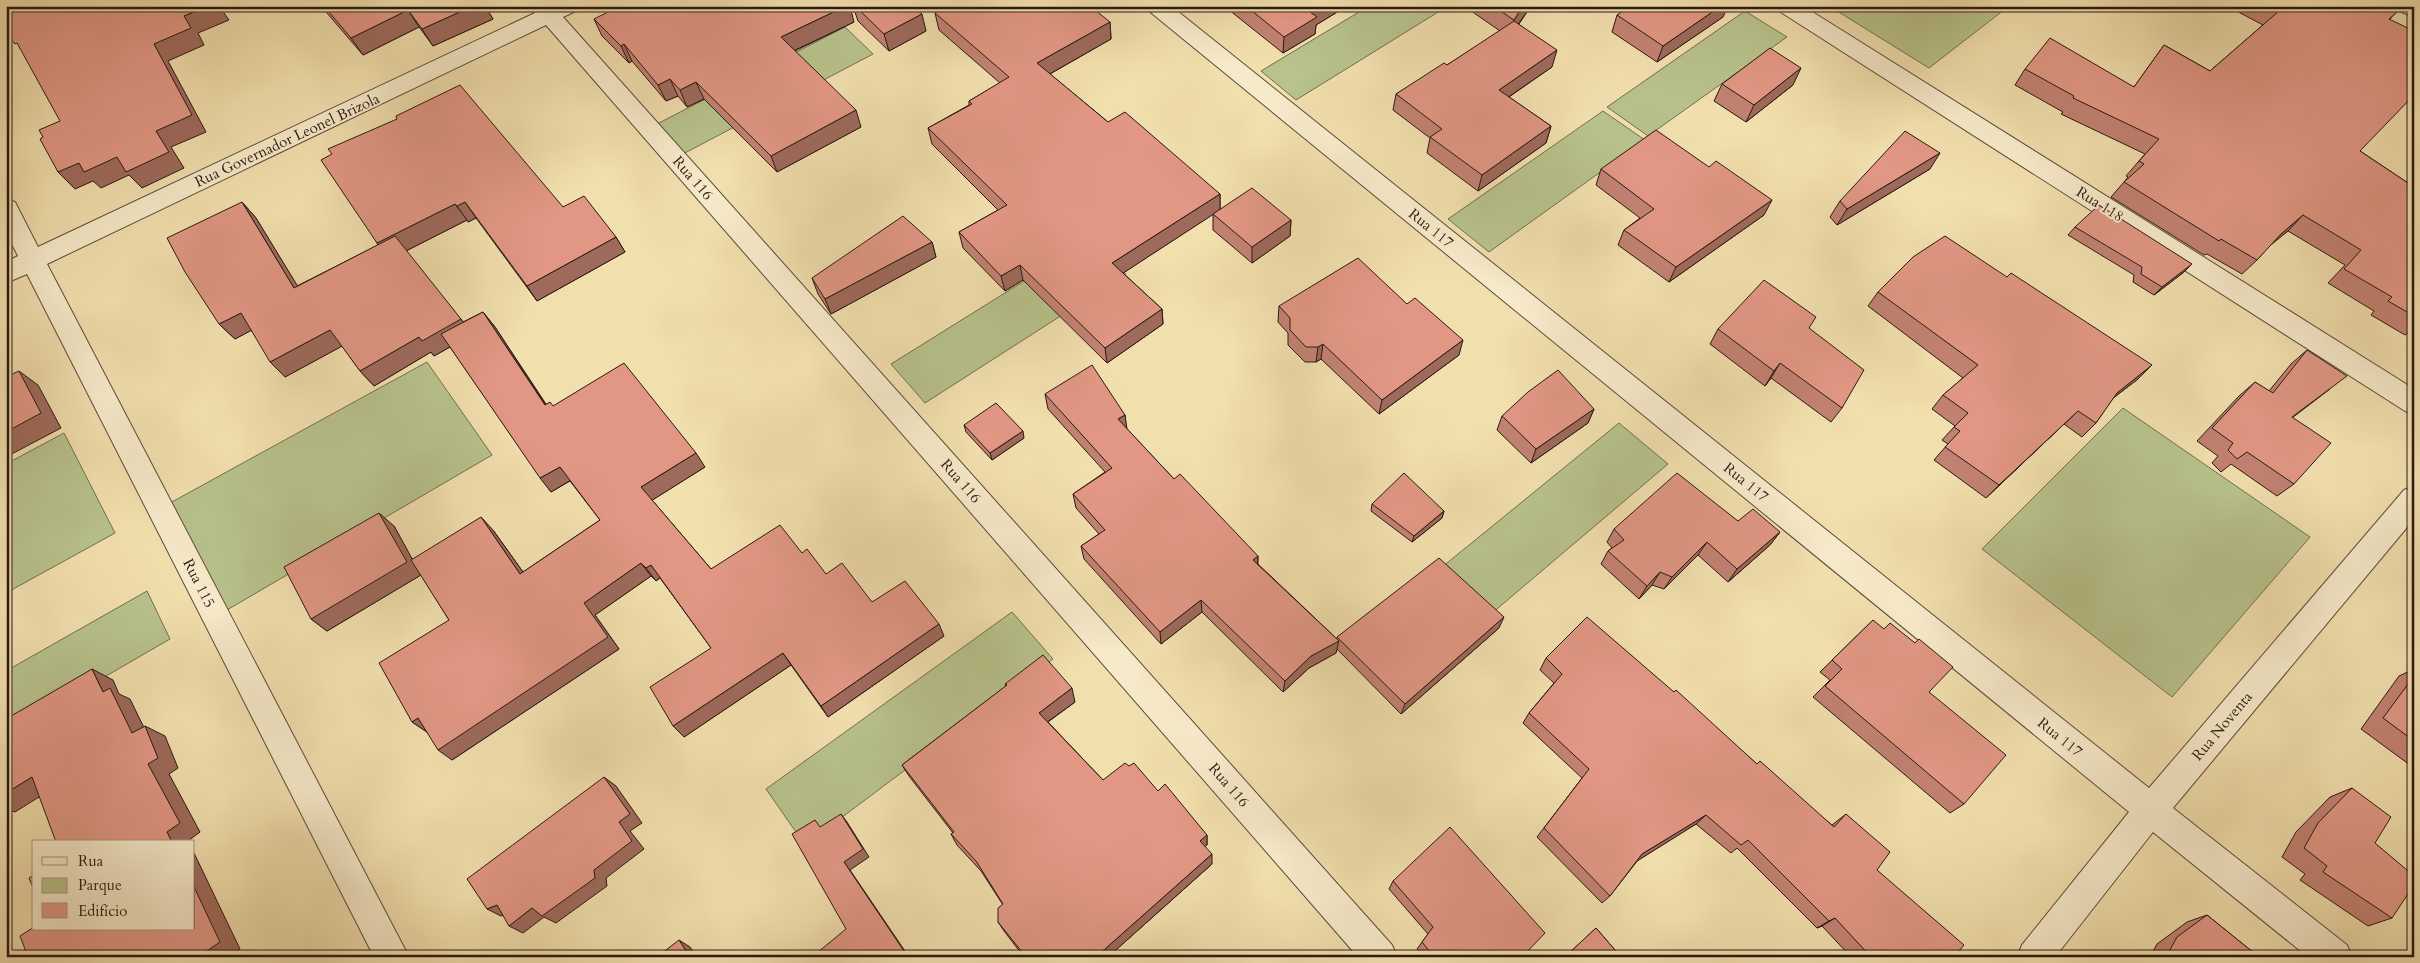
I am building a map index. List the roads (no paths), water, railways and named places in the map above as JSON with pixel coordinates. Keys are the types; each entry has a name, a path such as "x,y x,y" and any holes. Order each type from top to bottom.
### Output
{"street":[{"name":"Rua 117","path":"1157,6 2151,810 2336,957"},
{"name":"Rua 118","path":"1787,6 2414,403"},
{"path":"2407,6 2414,10"},
{"name":"Rua Governador Leonel Brizola","path":"6,273 553,9"},
{"name":"Rua 116","path":"553,9 1380,957"},
{"name":"Rua 115","path":"6,208 392,957"},
{"name":"Rua Noventa","path":"2034,957 2151,810 2414,498"}]}
